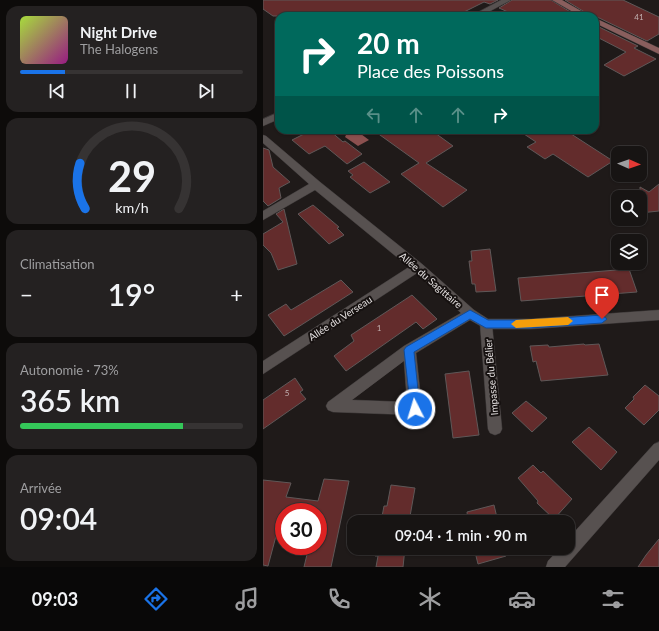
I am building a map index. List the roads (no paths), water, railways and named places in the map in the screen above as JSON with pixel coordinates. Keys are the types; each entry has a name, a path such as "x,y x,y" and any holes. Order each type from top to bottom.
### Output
{"main road":[{"path":"556,0 578,12"},
{"path":"599,22 659,51"}],"street":[{"path":"483,12 507,0"},
{"path":"263,123 275,117"},
{"name":"Allée du Sagittaire","path":"263,138 316,185 417,267 470,314 486,324"},
{"path":"263,216 316,185"},
{"name":"Allée du Verseau","path":"263,368 417,267"},
{"path":"409,350 415,409 333,406 409,350 470,314"},
{"path":"486,324 531,324 659,315"},
{"path":"554,567 659,449"}],"lane":[{"name":"Impasse du Bélier","path":"486,324 495,429"}]}
